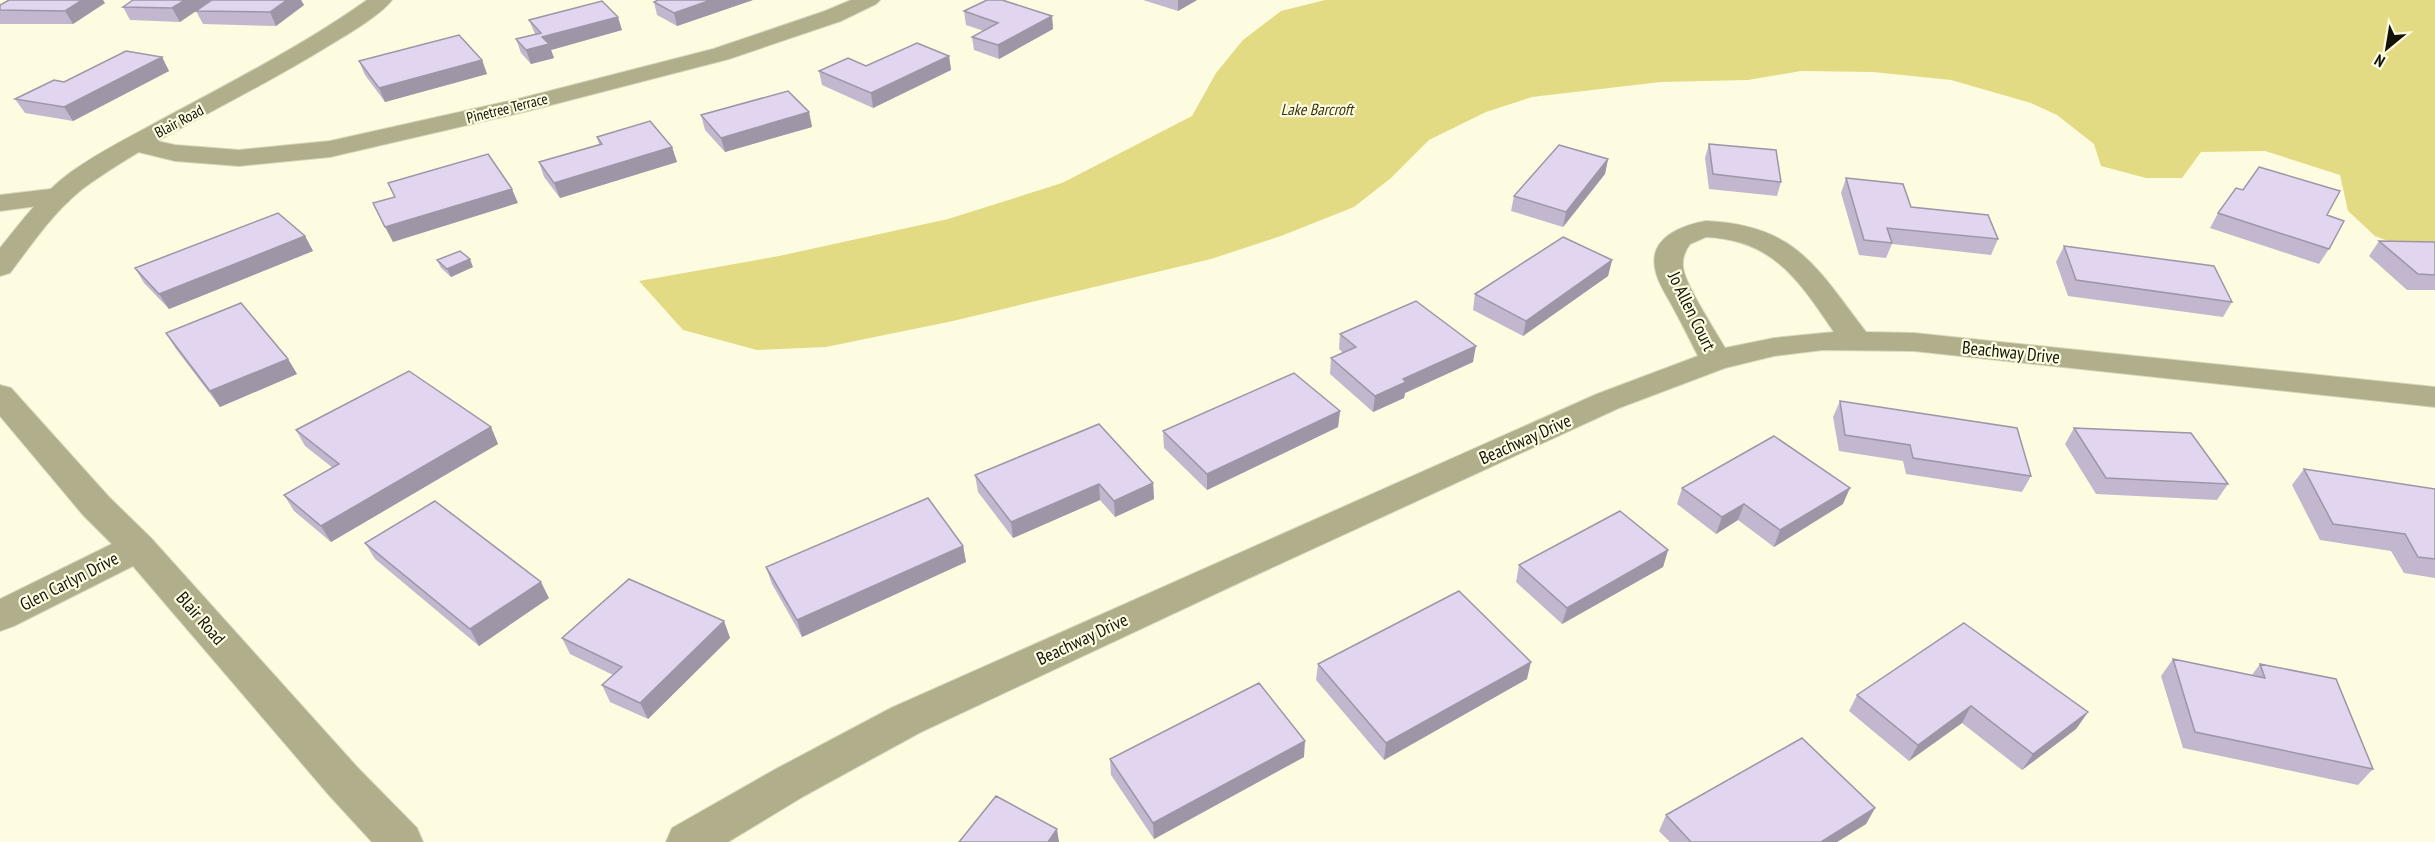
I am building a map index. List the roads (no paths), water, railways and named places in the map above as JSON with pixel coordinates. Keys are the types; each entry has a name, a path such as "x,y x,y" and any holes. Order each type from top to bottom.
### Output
{"street":[{"name":"Blair Road","path":"0,267 59,196 99,165 293,58 341,29 381,0"},
{"name":"Pinetree Terrace","path":"135,144 184,154 239,158 330,149 524,105 721,54 824,20 869,0"},
{"path":"0,203 59,196"},
{"name":"Jo Allen Court","path":"1716,360 1670,275 1668,259 1674,244 1685,234 1698,230 1713,229 1741,233 1761,239 1781,250 1797,264 1856,340"},
{"name":"Beachway Drive","path":"688,842 789,783 906,720 1232,570 1608,402 1716,360 1774,347 1856,340 1914,342 2435,397"},
{"name":"Blair Road","path":"0,395 96,506 138,547 343,781 401,842"},
{"name":"Glen Carlyn Drive","path":"0,616 138,547"}],"water":[{"name":"Lake Barcroft","path":"1325,0 2435,0 2435,259 2375,236 2348,211 2340,175 2265,151 2201,152 2182,178 2146,178 2101,166 2094,144 2057,115 2031,103 1951,80 1873,72 1801,71 1748,80 1661,82 1532,97 1486,112 1429,140 1391,178 1354,207 1281,236 1211,259 953,321 826,347 757,350 683,330 639,281 779,256 948,219 1062,183 1192,116 1216,73 1243,40 1281,11"}]}
